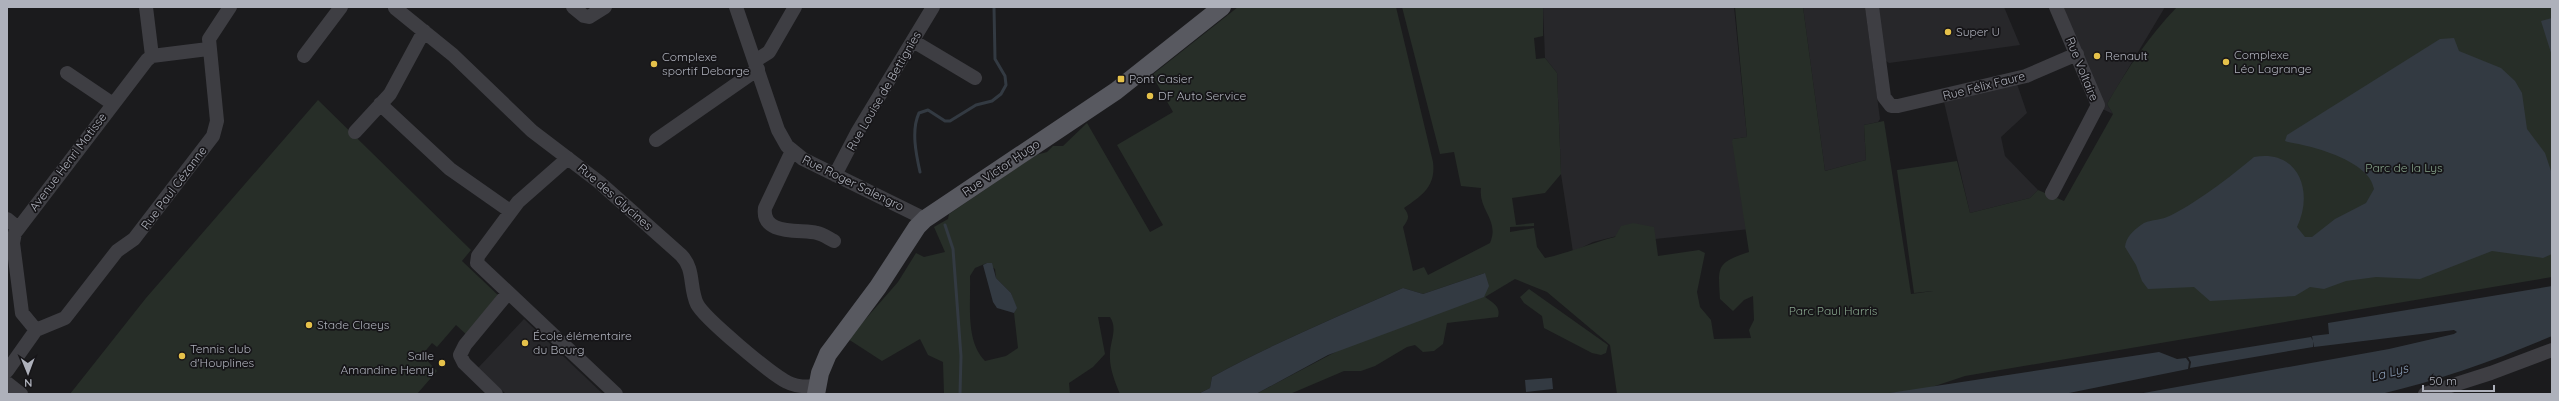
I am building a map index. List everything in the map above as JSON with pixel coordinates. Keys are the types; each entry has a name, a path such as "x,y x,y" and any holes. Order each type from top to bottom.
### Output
{"main road":[{"name":"Rue Victor Hugo","path":"818,383 831,349 867,303 916,227 925,219 1116,91 1222,7"}],"street":[{"path":"146,7 152,56 208,49"},
{"name":"Rue Paul Cézanne","path":"36,330 60,321 67,316 117,251 134,239 213,136 217,127 217,115 208,49 210,34 230,7"},
{"path":"304,56 341,7"},
{"path":"573,7 584,16 589,17 605,7"},
{"name":"Rue Roger Salengro","path":"736,7 778,130 792,151 802,159 925,219"},
{"path":"656,140 756,65 769,52 795,7"},
{"name":"Rue Louise de Bettignies","path":"835,175 858,131 933,7"},
{"name":"Rue Félix Faure","path":"1872,7 1884,97 1888,104 1898,106 2026,76 2077,54"},
{"name":"Rue Voltaire","path":"2052,193 2098,105 2056,7"},
{"name":"Rue des Glycines","path":"395,8 459,60 532,131 599,182 685,259 691,273 697,303 710,321 787,382 798,386 818,383"},
{"path":"355,132 398,81 424,31"},
{"path":"913,41 976,78"},
{"name":"Avenue Henri Matisse","path":"36,330 24,316 21,308 13,243 13,224 113,104 144,63 152,56"},
{"path":"67,73 113,104"},
{"path":"380,104 450,169 510,210"},
{"path":"792,151 765,208 765,217 770,224 783,230 817,233 834,241"},
{"path":"568,158 510,210 477,261 481,269 616,394"},
{"path":"496,394 464,364 460,355 465,345 508,293"},
{"path":"7,371 36,330"},
{"path":"2425,394 2491,374 2552,350"},
{"path":"7,383 21,394"}],"shaded area":[{"path":"1543,7 1734,7 1747,137 1733,139 1750,229 1655,239 1653,227 1593,242 1573,252 1561,174 1557,73 1545,58"},
{"path":"1803,7 1865,7 1880,119 1878,122 1864,125 1866,160 1825,171"},
{"path":"1877,7 2004,7 2020,45 1889,63 1886,61"},
{"path":"2051,7 2165,7 2107,104 2113,114 2094,105"},
{"path":"2017,84 2027,113 2001,137 2005,156 2038,190 2030,198 1970,213 1944,102"},
{"name":"École élémentaire du Bourg","path":"524,319 603,394 506,394 478,368"}],"green space":[{"path":"1238,7 1396,7 1433,162 1432,177 1427,189 1417,199 1404,208 1408,218 1403,227 1413,271 1424,267 1428,275 1490,243 1492,228 1491,221 1481,196 1481,188 1461,186 1454,152 1440,154 1402,7 1543,7 1543,36 1534,38 1536,59 1545,58 1557,73 1561,174 1545,193 1512,198 1516,225 1534,223 1534,226 1510,227 1510,232 1534,228 1537,247 1545,258 1615,237 1621,226 1633,223 1654,227 1658,256 1699,250 1705,253 1697,292 1700,307 1711,320 1714,339 1751,338 1749,330 1754,320 1753,296 1744,300 1733,311 1720,299 1719,288 1721,267 1730,259 1749,252 1732,141 1733,139 1747,137 1735,7 1803,7 1825,171 1866,160 1864,125 1884,121 1911,294 1933,291 1914,293 1897,170 1957,161 1970,213 2030,198 2038,190 2064,201 2113,114 2107,104 2122,78 2157,29 2177,7 2552,7 2552,277 1965,376 1926,389 1883,394 1617,394 1610,345 1547,292 1515,279 1485,297 1497,307 1499,313 1498,317 1447,323 1443,344 1434,351 1423,352 1415,345 1407,347 1375,366 1361,371 1344,371 1290,394 1256,394 1485,273 1423,294 1403,288 1307,330 1235,365 1212,377 1210,388 1198,394 1120,394 1110,364 1110,349 1114,331 1110,317 1098,317 1105,354 1093,367 1069,383 1070,394 944,394 943,362 928,355 920,339 882,361 848,339 898,282 916,253 924,257 945,252 934,227 948,219 949,214 1036,155 1047,152 1053,146 1063,146 1087,123 1150,232 1163,225 1117,145 1173,112 1152,75","holes":["987,263 995,269 996,278 1011,293 1016,308 1014,313 1018,348 1006,356 985,361 974,343 970,321 970,276 975,268"]},
{"path":"318,100 471,250 462,261 500,297 468,336 456,325 437,347 432,343 422,355 437,371 417,394 70,394 146,298"},
{"path":"1529,289 1608,345 1606,353 1601,355 1592,353 1544,328 1542,316 1524,303 1520,297"}],"water":[{"path":"2552,18 2552,56 2541,21"},
{"path":"2454,38 2459,51 2501,68 2515,81 2522,93 2527,129 2545,153 2552,174 2552,254 2543,258 2492,251 2420,279 2376,277 2346,281 2324,289 2310,287 2295,296 2210,301 2194,287 2148,289 2142,281 2136,265 2125,247 2130,234 2144,223 2167,217 2188,206 2224,181 2254,157 2269,156 2282,160 2292,166 2299,176 2303,187 2304,200 2302,214 2297,227 2305,237 2312,237 2335,219 2366,203 2374,189 2370,179 2362,170 2339,156 2285,141 2287,135 2440,39"},
{"path":"992,263 996,278 1011,293 1017,308 1014,313 997,308 993,302 983,265"},
{"path":"1485,273 1489,286 1484,297 1328,355 1256,394 1198,394 1210,388 1212,377 1235,365 1307,330 1403,288 1423,294"},
{"name":"La Lys","path":"2552,286 2552,336 2468,369 2381,394 2138,394 2389,349 2454,334 2457,332 2454,330 2314,347 2312,336 2329,334 2328,323"},
{"path":"2311,337 2313,347 2190,368 2191,362 2188,357"},
{"path":"2159,352 2177,359 2186,358 2189,362 2188,369 2064,394 1883,394"},
{"path":"1552,378 1553,389 1526,392 1525,380"}],"waterway":[{"path":"920,172 915,134 915,127 919,113 928,110 945,121 950,121 976,105 992,101 1001,94 1006,85 1005,76 995,59 994,7"},
{"path":"945,225 953,249 961,356 960,394"}],"place":[{"name":"Super U","path":"1948,32"},
{"name":"Renault","path":"2097,56"},
{"name":"Complexe Léo Lagrange","path":"2226,62"},
{"name":"Complexe sportif Debarge","path":"654,64"},
{"name":"Pont Casier","path":"1121,79"},
{"name":"DF Auto Service","path":"1150,96"},
{"name":"Stade Claeys","path":"309,325"},
{"name":"École élémentaire du Bourg","path":"525,343"},
{"name":"Tennis club d'Houplines","path":"182,356"},
{"name":"Salle Amandine Henry","path":"442,363"}],"park label":[{"name":"Parc de la Lys","path":"2404,168"},
{"name":"Parc Paul Harris","path":"1833,311"}]}
